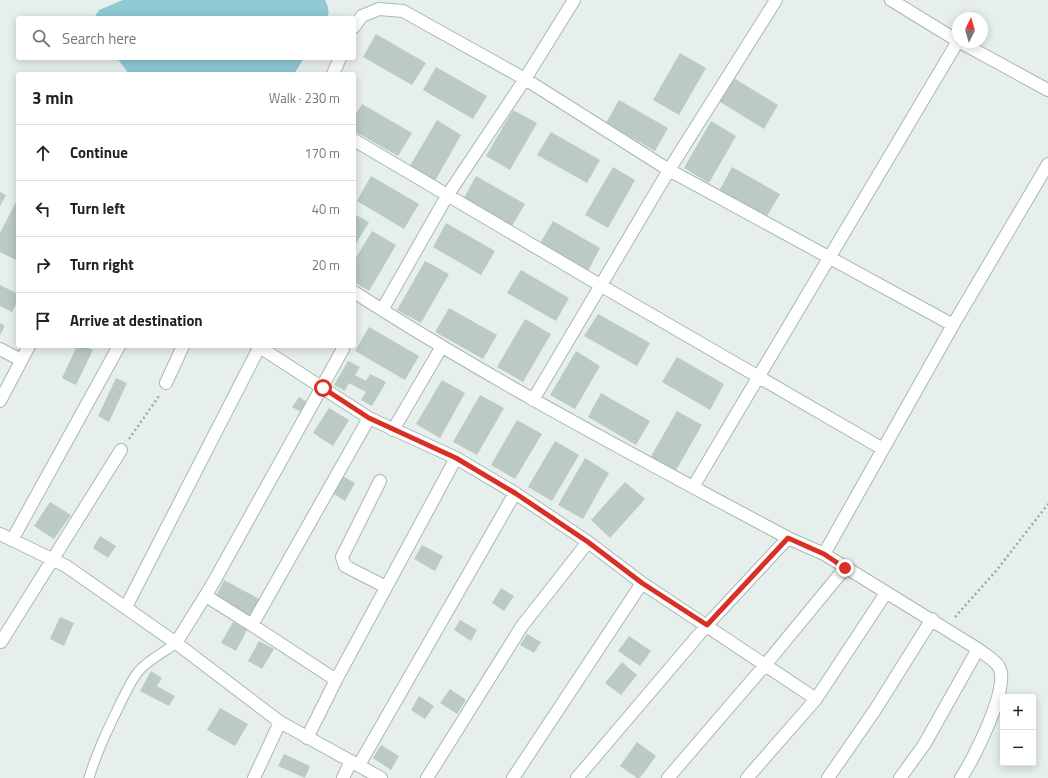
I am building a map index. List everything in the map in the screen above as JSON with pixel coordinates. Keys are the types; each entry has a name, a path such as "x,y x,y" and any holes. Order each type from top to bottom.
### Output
{"street":[{"path":"382,310 447,196 525,79 574,0"},
{"path":"532,400 669,170 776,0"},
{"path":"891,0 952,37"},
{"path":"356,24 362,16 379,9 403,11 525,79 669,170 953,325"},
{"path":"694,487 955,48"},
{"path":"972,48 1048,90"},
{"path":"334,72 339,60"},
{"path":"356,141 447,196 883,449"},
{"path":"824,554 953,325 1048,164"},
{"path":"356,293 441,348 532,400 788,538 824,554 978,649 999,667 1003,680 1000,694 971,763 961,778"},
{"path":"0,401 28,348"},
{"path":"12,540 119,348"},
{"path":"166,383 182,348"},
{"path":"126,607 258,348"},
{"path":"262,348 369,418 456,458 515,493 588,542 642,583 766,664 816,699"},
{"path":"393,430 441,348"},
{"path":"0,349 21,360"},
{"path":"176,643 206,596 343,350"},
{"path":"252,625 369,418"},
{"path":"1,642 121,450"},
{"path":"307,738 336,680 456,458"},
{"path":"380,481 342,557 345,566 386,587"},
{"path":"343,778 355,763 515,493"},
{"path":"0,534 66,566 176,643 280,722 381,778"},
{"path":"577,778 707,625 788,538"},
{"path":"427,778 522,626 588,542"},
{"path":"668,778 766,664 845,568"},
{"path":"513,778 642,583"},
{"path":"747,778 816,699 886,593"},
{"path":"206,596 336,680"},
{"path":"828,778 875,710 932,620"},
{"path":"900,778 924,745 978,649"},
{"path":"254,778 280,722"}],"lane":[{"path":"89,778 96,755 106,732 137,672 148,662 162,655 176,643"}],"path":[{"path":"121,450 152,408 166,383"},
{"path":"945,628 996,571 1048,504"}],"water":[{"path":"123,0 325,0 328,7 328,14 328,16 95,16 99,10"},
{"path":"118,60 303,60 295,72 128,72"}],"building":[{"path":"376,34 426,63 412,85 363,57"},
{"path":"680,53 706,68 679,115 653,100"},
{"path":"436,67 487,96 473,119 423,90"},
{"path":"732,77 778,105 764,129 717,100"},
{"path":"619,100 668,128 655,151 606,123"},
{"path":"362,104 412,133 398,156 356,132 356,114"},
{"path":"513,110 537,123 510,170 486,156"},
{"path":"437,120 461,135 435,181 410,166"},
{"path":"711,121 736,136 709,183 684,168"},
{"path":"551,132 600,160 587,183 537,155"},
{"path":"613,167 635,180 608,228 585,215"},
{"path":"732,167 780,194 766,218 719,191"},
{"path":"371,176 419,204 404,229 357,201"},
{"path":"476,176 525,204 511,228 463,200"},
{"path":"0,192 6,195 0,206"},
{"path":"16,202 16,260 0,252 0,233"},
{"path":"356,215 369,222 356,244"},
{"path":"553,221 600,248 587,273 539,245"},
{"path":"446,223 495,251 481,275 433,247"},
{"path":"372,231 396,245 369,291 356,283 356,258"},
{"path":"425,261 449,274 421,323 397,310"},
{"path":"521,270 569,298 556,321 507,293"},
{"path":"0,285 16,293 16,304 12,312 0,306"},
{"path":"449,308 497,335 483,359 435,332"},
{"path":"598,314 650,343 637,366 584,336"},
{"path":"525,319 551,334 523,382 497,367"},
{"path":"0,323 5,326 0,335"},
{"path":"369,327 419,356 405,380 355,351"},
{"path":"76,348 88,348 93,350 76,385 62,378"},
{"path":"576,351 600,366 575,409 550,395"},
{"path":"677,357 724,384 710,410 662,382"},
{"path":"348,361 360,367 355,375 366,381 370,374 386,382 372,406 361,400 366,392 349,383 345,391 334,385"},
{"path":"116,378 127,383 109,422 98,416"},
{"path":"442,380 465,393 440,438 416,424"},
{"path":"601,393 650,421 636,445 588,417"},
{"path":"480,395 504,408 477,455 453,442"},
{"path":"299,397 307,402 301,412 292,407"},
{"path":"329,408 349,420 333,446 313,433"},
{"path":"677,411 702,425 675,472 650,458"},
{"path":"517,420 542,434 515,479 491,465"},
{"path":"555,441 579,455 552,501 528,487"},
{"path":"585,458 609,473 583,519 558,505"},
{"path":"341,475 355,483 345,501 332,493"},
{"path":"625,482 645,499 610,538 591,520"},
{"path":"50,502 71,515 54,539 34,526"},
{"path":"100,536 116,546 108,558 93,548"},
{"path":"422,545 443,556 435,571 414,559"},
{"path":"224,580 261,600 251,616 216,596"},
{"path":"501,588 514,596 504,611 492,603"},
{"path":"60,617 74,623 64,646 50,639"},
{"path":"460,620 477,630 471,641 454,630"},
{"path":"233,622 247,630 236,651 221,643"},
{"path":"527,634 541,642 534,653 520,645"},
{"path":"629,636 651,651 640,666 618,651"},
{"path":"259,641 274,649 262,669 248,661"},
{"path":"622,662 637,675 621,695 605,683"},
{"path":"151,671 162,678 157,686 175,696 169,706 140,691"},
{"path":"450,689 466,700 457,714 440,703"},
{"path":"419,696 434,706 425,719 411,710"},
{"path":"220,708 248,724 235,746 207,730"},
{"path":"637,742 656,756 640,778 637,778 620,766"},
{"path":"381,745 399,756 391,770 373,758"},
{"path":"284,754 310,766 305,778 278,766"}],"route":[{"path":"323,388 369,418 456,458 515,493 588,542 642,583 707,625 788,538 824,554 845,568"}]}
